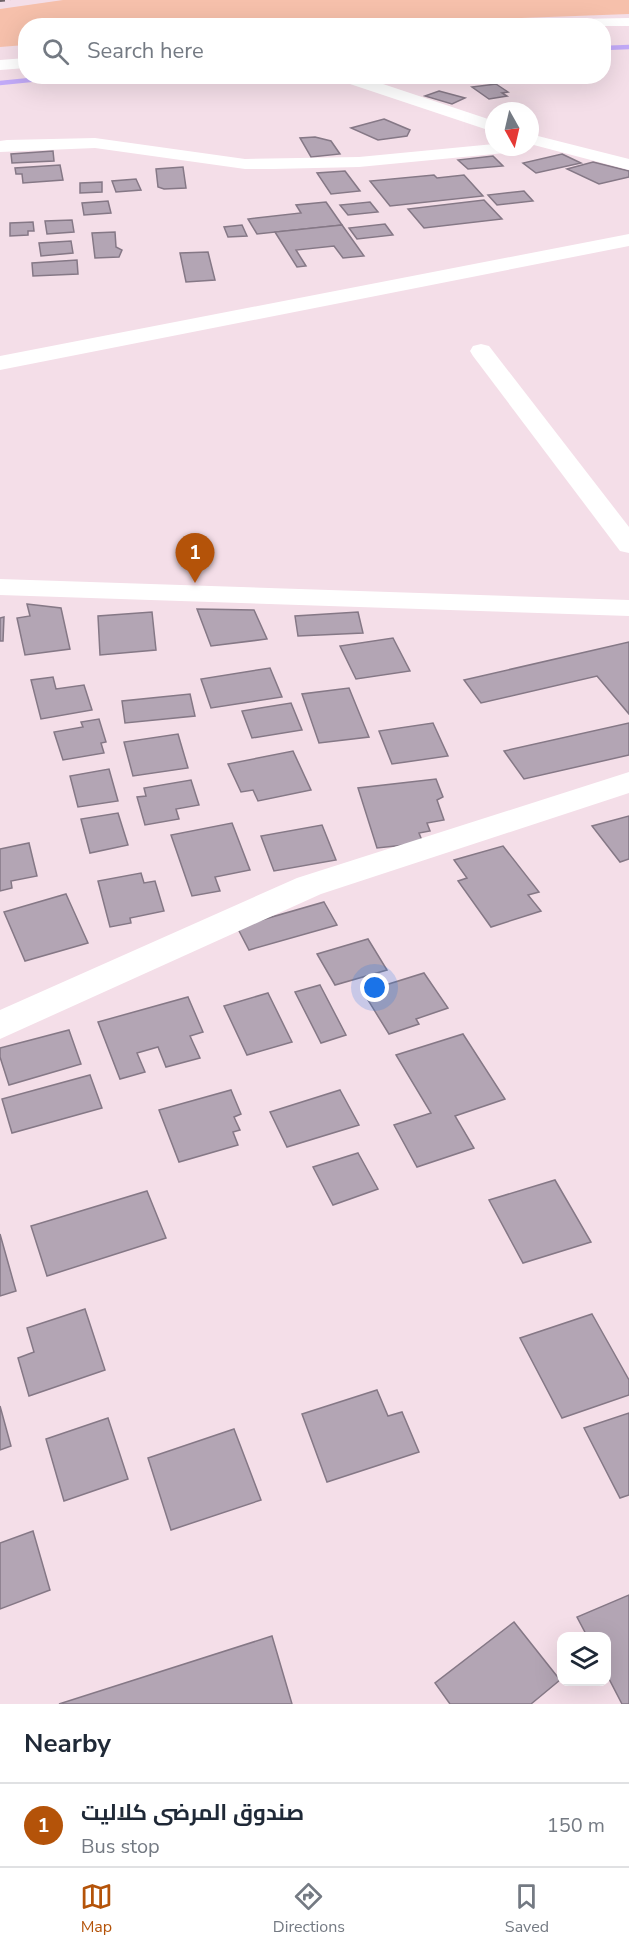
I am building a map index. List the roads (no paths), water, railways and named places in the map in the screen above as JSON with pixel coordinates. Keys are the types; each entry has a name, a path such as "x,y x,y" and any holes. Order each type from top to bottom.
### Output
{"main road":[{"path":"611,22 629,22"},
{"path":"611,34 629,33"},
{"path":"0,52 18,51"},
{"path":"0,65 18,64"},
{"path":"365,84 485,124"},
{"path":"0,147 95,143 245,164 359,162 485,150"},
{"path":"539,143 629,165"},
{"path":"0,349 629,234"},
{"path":"0,363 629,240"},
{"path":"481,351 629,545"},
{"path":"0,587 629,608"},
{"path":"0,1025 309,886 629,782"}],"waterway":[{"path":"611,48 629,47"},
{"path":"0,83 18,81"}],"railway":[{"path":"0,1 10,0"}],"place":[{"name":"صندوق المرضى كلاليت","path":"195,583"}]}
